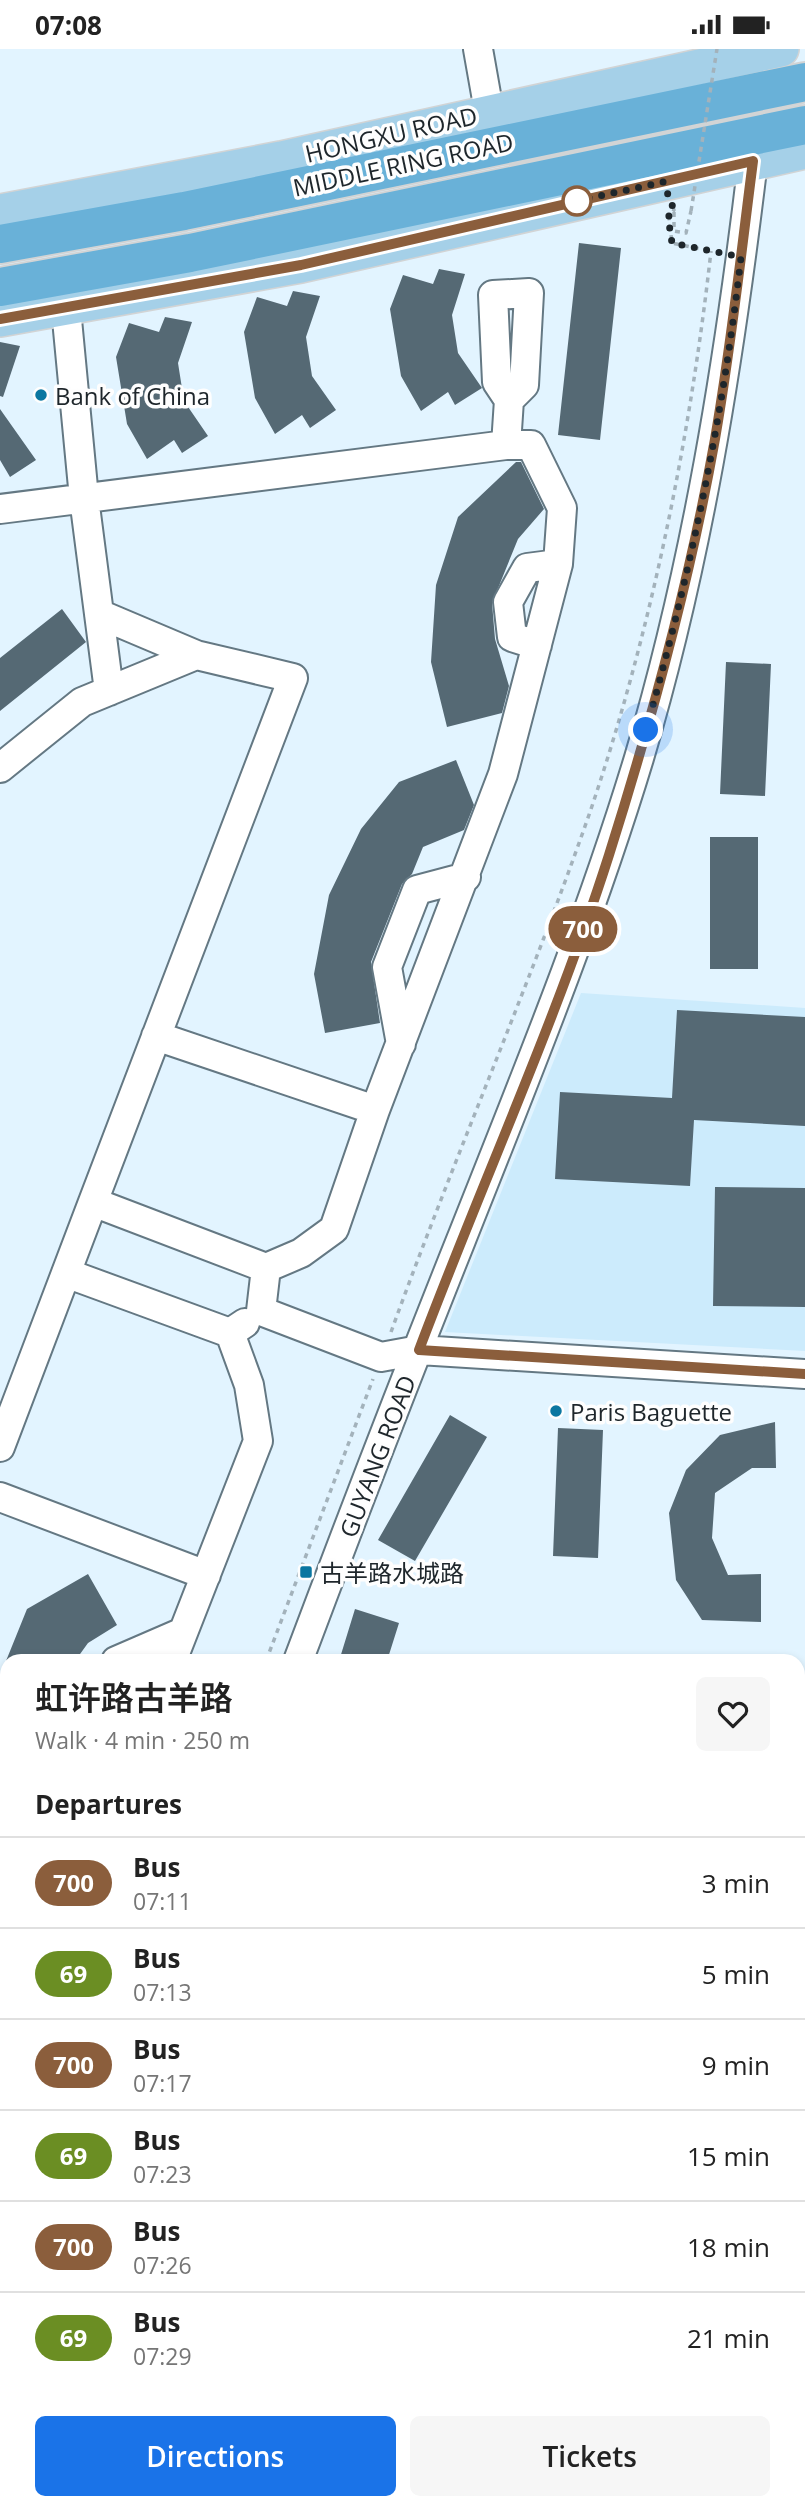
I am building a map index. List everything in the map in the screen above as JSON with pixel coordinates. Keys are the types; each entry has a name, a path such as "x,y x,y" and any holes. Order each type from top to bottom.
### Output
{"highway":[{"name":"MIDDLE RING ROAD","path":"0,244 184,211 805,82"},
{"name":"MIDDLE RING ROAD","path":"0,287 190,253 805,125"}],"main road":[{"name":"HONGXU ROAD","path":"0,212 281,159 489,111 705,55 781,49"},
{"path":"0,319 669,196 753,161 805,151"}],"street":[{"path":"478,49 489,111"},
{"name":"GUYANG ROAD","path":"301,1654 576,949 640,755 693,547 717,426 753,161"},
{"path":"66,309 84,498 109,691"},
{"path":"506,445 509,400"},
{"path":"0,509 506,445 531,445 562,507 558,564 503,774 375,1110 334,1229 301,1253 266,1268 93,1202"},
{"path":"537,645 512,637 508,602 527,568 558,564"},
{"path":"508,602 546,610"},
{"path":"0,1447 293,678 195,655 99,614"},
{"path":"0,768 82,702 195,655"},
{"path":"401,1044 387,967 397,941 417,890 466,877"},
{"path":"397,941 436,954"},
{"path":"156,1036 375,1110"},
{"path":"230,1333 261,1311 266,1268"},
{"path":"66,1273 230,1333 249,1385 258,1441 175,1654"},
{"path":"261,1311 382,1357 419,1350 805,1374"},
{"path":"0,1497 206,1575"},
{"path":"133,1654 183,1632"}],"path":[{"path":"669,196 674,231 686,233 691,211 705,55"},
{"path":"669,196 668,217 672,243 741,257"},
{"path":"269,1654 446,1181 509,1030 590,810 652,597 699,361 711,251"}],"shaded area":[{"path":"581,993 805,1008 805,1351 445,1332"}],"building":[{"path":"579,243 621,248 600,440 558,435"},
{"path":"439,269 465,274 452,315 458,353 482,388 455,405 448,392 421,411 401,376 390,309 403,275 433,284"},
{"path":"293,291 320,296 306,337 312,376 336,410 310,428 302,415 275,434 255,398 244,332 257,297 287,306"},
{"path":"165,317 192,322 178,363 184,401 208,436 182,453 174,440 147,459 127,424 116,357 129,323 159,332"},
{"path":"0,342 20,346 3,397 0,396"},
{"path":"0,409 36,460 10,477 0,460"},
{"path":"516,462 521,462 544,509 518,539 492,603 495,639 509,686 502,713 447,727 431,662 436,585 458,517"},
{"path":"62,609 86,642 0,711 0,658"},
{"path":"726,662 771,664 765,796 720,794"},
{"path":"456,760 474,805 464,830 423,847 412,874 402,884 371,962 380,1023 325,1033 314,974 329,895 361,829 399,782"},
{"path":"710,837 758,837 758,969 710,969"},
{"path":"677,1010 805,1017 805,1126 694,1120 690,1186 555,1179 560,1092 672,1098"},
{"path":"715,1187 805,1188 805,1307 713,1306"},
{"path":"450,1415 487,1437 415,1561 378,1540"},
{"path":"775,1422 776,1468 752,1468 715,1493 712,1538 728,1575 761,1574 761,1622 702,1620 676,1580 669,1513 686,1470 720,1435"},
{"path":"558,1428 603,1430 598,1558 553,1556"},
{"path":"88,1574 117,1625 88,1643 80,1654 9,1654 27,1609"},
{"path":"355,1609 399,1623 389,1654 341,1654"}],"bus line":[{"name":"700","path":"0,319 94,305 301,265 753,161 734,318 715,440 667,657 640,755 608,859 576,949 419,1350 805,1374"}],"place":[{"name":"Bank of China","path":"41,395"},
{"name":"Paris Baguette","path":"556,1411"},
{"name":"古羊路水城路","path":"306,1572"}],"route":[{"path":"577,201 575,202 663,182 674,210 668,217 672,243 741,257 715,440 667,657 646,730"}]}
